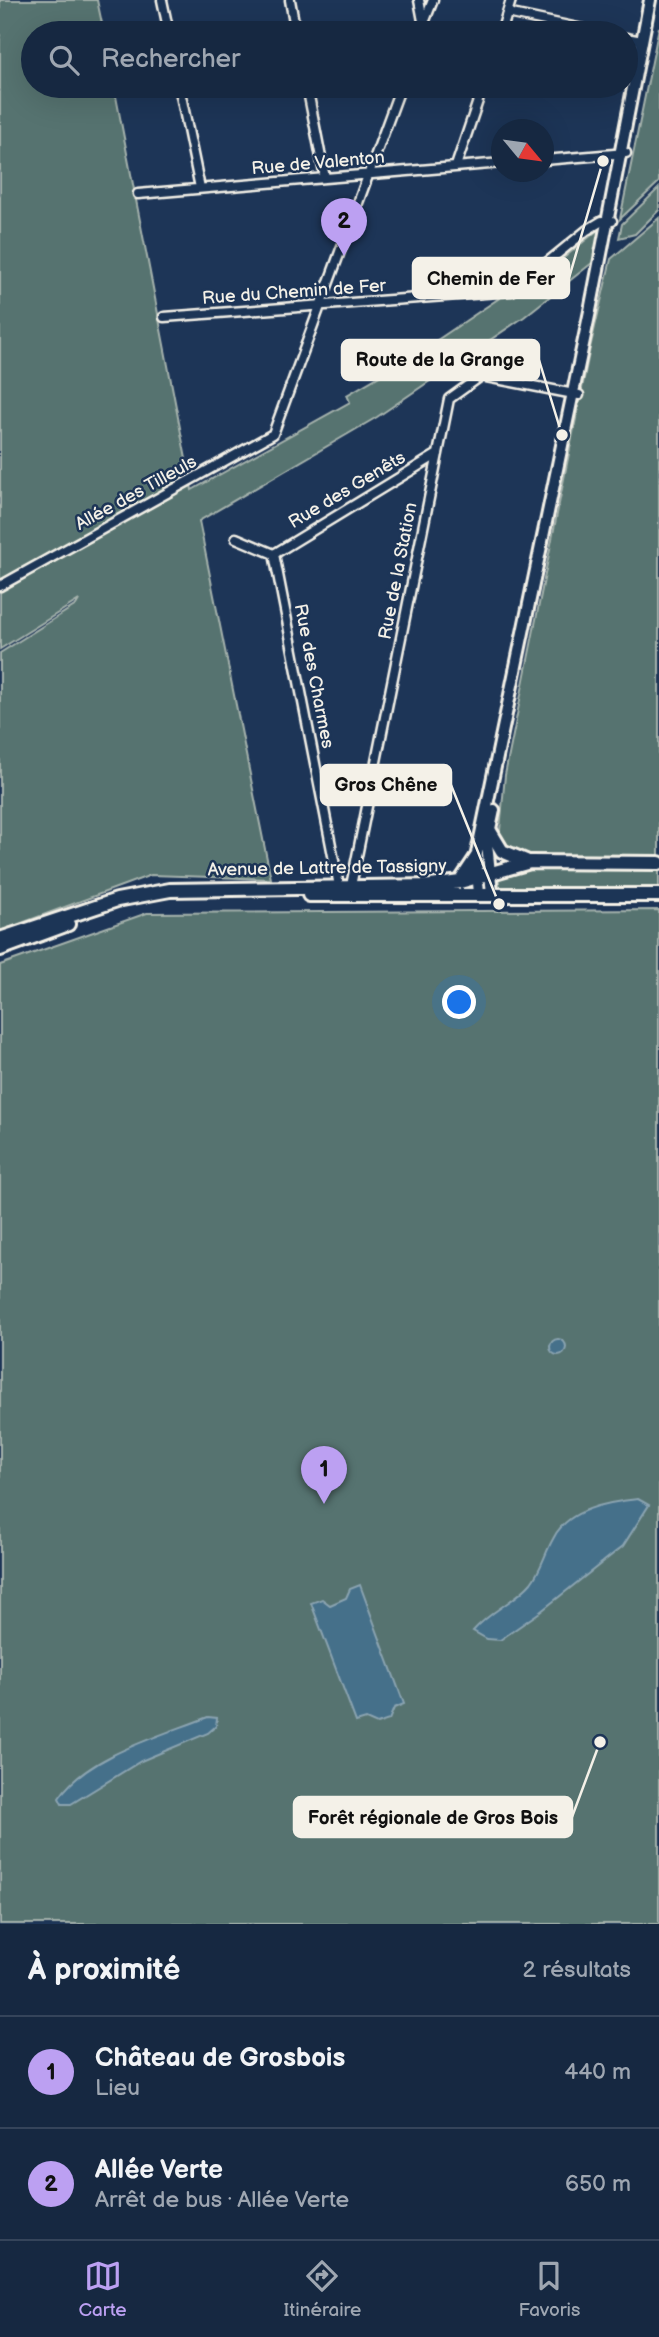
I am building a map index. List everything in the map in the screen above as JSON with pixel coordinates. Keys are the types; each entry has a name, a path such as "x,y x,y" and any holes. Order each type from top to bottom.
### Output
{"main road":[{"path":"638,65 650,0"},
{"path":"638,86 657,0"},
{"path":"485,894 483,874 486,830 610,221 632,98"},
{"path":"623,154 635,98"},
{"path":"460,882 476,858 486,830"},
{"path":"486,830 502,851 530,862"},
{"path":"476,858 483,874"},
{"name":"Avenue de Lattre de Tassigny","path":"0,939 74,913 153,892 460,882 530,862 659,863"},
{"path":"0,950 91,915 166,897 659,895"}],"street":[{"path":"162,0 166,21"},
{"path":"290,0 294,21"},
{"path":"419,0 423,21"},
{"path":"425,21 433,0"},
{"path":"505,21 511,0"},
{"path":"508,13 546,21"},
{"path":"638,40 642,41"},
{"path":"181,98 200,188"},
{"path":"309,98 325,178"},
{"path":"321,305 397,98"},
{"path":"456,166 479,98"},
{"path":"554,159 623,154"},
{"name":"Rue de Valenton","path":"138,194 491,164"},
{"name":"Rue du Chemin de Fer","path":"164,317 512,291 520,288 587,230 610,221"},
{"name":"Allée des Tilleuls","path":"0,586 270,438 280,421 321,305"},
{"name":"Rue de la Station","path":"345,886 449,399 481,376 575,394"},
{"name":"Rue des Genêts","path":"274,554 438,453"},
{"path":"236,538 274,554"},
{"name":"Rue des Charmes","path":"274,554 345,886"}],"green space":[{"path":"0,0 97,0 101,21 21,21 21,98 116,98 192,490 350,402 347,395 412,357 504,295 523,291 598,230 603,230 597,259 524,317 377,417 199,521 271,879 151,875 0,931 0,653 76,605 79,600 0,649"},
{"path":"659,27 659,182 620,219"},
{"path":"659,188 659,210 635,234 619,238 622,224"},
{"path":"659,218 659,859 525,854 507,849 499,841 505,775 590,348 611,259"},
{"path":"659,869 659,888 500,890 498,876 518,870"},
{"path":"659,910 659,1924 0,1924 0,965 147,913"}],"water":[{"path":"558,1339 564,1341 564,1353 558,1355 552,1353 550,1347 552,1341"},
{"path":"638,1499 649,1505 623,1546 500,1640 487,1639 473,1631 531,1583 553,1539 568,1521 602,1505"},
{"path":"360,1585 404,1704 394,1708 389,1720 377,1724 366,1719 356,1722 311,1603 322,1599 330,1605 346,1598 350,1589"},
{"path":"208,1717 217,1718 216,1726 208,1733 141,1761 71,1804 62,1804 59,1798 71,1783 87,1770 127,1748"}],"place":[{"name":"Chemin de Fer","path":"603,161"},
{"name":"Allée Verte","path":"344,256"},
{"name":"Route de la Grange","path":"562,435"},
{"name":"Gros Chêne","path":"499,904"},
{"name":"Château de Grosbois","path":"324,1504"},
{"name":"Forêt régionale de Gros Bois","path":"600,1742"}]}
